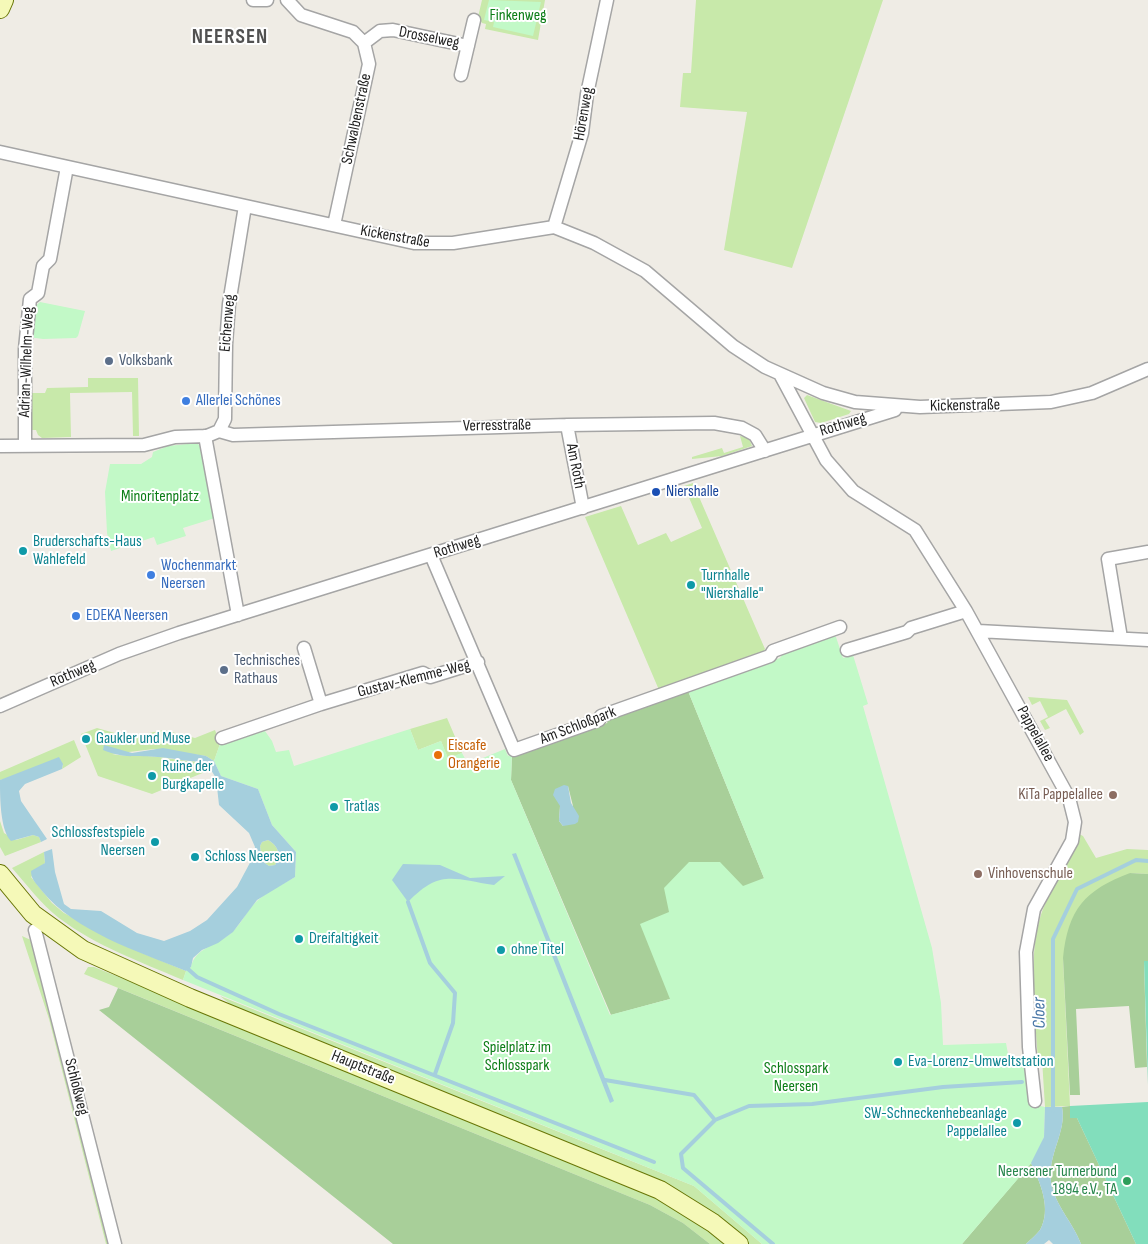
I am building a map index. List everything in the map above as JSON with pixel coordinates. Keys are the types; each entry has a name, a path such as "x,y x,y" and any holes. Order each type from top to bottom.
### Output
{"street":[{"path":"0,9 4,0"},
{"path":"253,0 267,0"},
{"path":"287,0 301,16 353,32 364,43"},
{"name":"Hörenweg","path":"554,227 582,133 587,94 607,0"},
{"name":"Drosselweg","path":"461,75 474,20"},
{"name":"Drosselweg","path":"364,43 380,30 393,30 468,46"},
{"name":"Schwalbenstraße","path":"334,225 368,64 364,43"},
{"name":"Kickenstraße","path":"0,152 399,240 428,244 469,241 554,227 594,243 645,271 733,346 782,376 832,396 855,402 920,407 1052,402 1100,390 1148,369"},
{"name":"Adrian-Wilhelm-Weg","path":"25,446 25,349 30,299 38,293 43,266 50,260 67,167"},
{"name":"Eichenweg","path":"238,614 212,434 226,419 226,344 229,304 245,206"},
{"path":"782,376 813,435"},
{"name":"Rothweg","path":"0,706 132,649 238,614 877,415 920,407"},
{"name":"Verresstraße","path":"212,434 714,423 742,428 755,434 765,451"},
{"name":"Am Roth","path":"567,425 583,508"},
{"path":"0,446 144,445 176,437 212,434"},
{"name":"Pappelallee","path":"813,435 826,460 853,491 915,530 966,611 1069,798 1075,822 1072,840 1034,909 1026,952 1029,1047 1035,1101"},
{"path":"1121,638 1108,560 1148,552"},
{"name":"Am Schloßpark","path":"431,555 514,750 599,720 601,716 770,656 773,651 840,627"},
{"path":"847,650 907,632 911,628 966,611"},
{"path":"978,632 1148,640"},
{"path":"304,648 321,704"},
{"name":"Gustav-Klemme-Weg","path":"222,738 321,704 423,673 430,677 478,662"},
{"name":"Hauptstraße","path":"0,874 33,914 83,950 197,1001 660,1190 713,1223 739,1244"},
{"name":"Schloßweg","path":"35,930 115,1244"}],"green space":[{"name":"Finkenweg","path":"482,0 545,0 538,40 485,29 486,24 482,23 478,17"},
{"name":"Finkenweg","path":"489,0 541,2 533,36 493,27 494,22 484,20"},
{"path":"696,0 883,0 792,268 724,250 747,112 680,107 683,73 691,73"},
{"path":"40,302 85,311 78,336 76,338 43,339 28,337 32,309"},
{"path":"88,378 138,378 139,436 133,436 132,392 70,393 71,437 42,438 36,430 32,430 31,393 45,393 47,388 88,387"},
{"path":"807,395 851,411 849,414 821,423 815,422 804,398"},
{"path":"740,436 749,438 752,446 722,456 692,459 692,457 722,448 724,453 743,447"},
{"name":"Minoritenplatz","path":"197,443 202,448 215,518 183,528 186,536 157,545 154,537 111,551 107,533 105,492 110,464 141,464 152,457 153,452 168,446"},
{"path":"693,483 765,649 763,653 659,690 585,517 621,506 638,545 666,533 671,542 702,528 684,486"},
{"name":"Schlosspark Neersen","path":"831,635 836,637 843,658 853,655 868,704 863,706 932,948 941,1003 943,1045 1006,1043 1009,1059 1027,1060 1031,1104 1045,1107 1044,1137 1035,1159 962,1244 762,1244 694,1186 183,980 186,971 191,967 197,955 231,933 262,897 295,877 296,852 272,825 258,789 221,776 214,761 220,744 265,731 272,741 276,752 289,750 294,766 410,729 418,750 441,741 448,758 462,753 468,764 505,749 508,756 512,754 511,780 610,1015 670,999 640,924 669,912 664,888 689,862 720,862 743,886 764,878 688,691 780,658 783,653"},
{"path":"688,691 764,878 894,839 670,999 611,1015 511,780 512,754 527,748 532,751 607,723 609,719","holes":["568,786 573,806 563,826 559,821 560,806"]},
{"path":"1028,697 1067,700 1084,732 1080,735 1066,709 1045,720 1050,728 1045,730 1040,721 1048,717 1040,701 1032,705"},
{"path":"447,718 462,753 448,759 441,741 418,750 410,729"},
{"path":"97,728 129,737 164,730 195,738 215,730 220,744 214,761 206,756 154,749 112,754 206,762 212,769 152,794 98,776 81,734"},
{"path":"74,740 81,757 62,769 63,764 0,780 0,772"},
{"path":"0,821 4,833 16,840 33,835 39,837 41,842 5,856 0,847"},
{"path":"1079,834 1083,836 1096,858 1127,849 1148,850 1148,874 1130,873 1063,958 1070,1106 1045,1107 1042,1059 1038,1059 1034,1006 1033,969 1036,934 1044,907 1071,856"},
{"path":"268,840 278,851 277,862 275,865 269,866 262,861 260,846 262,842"},
{"path":"44,852 45,863 31,877 52,903 64,913 142,953 186,971 183,980 103,945 73,928 52,913 12,868"},
{"path":"1130,873 1148,874 1148,961 1144,962 1147,1067 1135,1068 1129,1006 1076,1009 1080,1095 1070,1095 1063,958 1069,926 1075,914 1090,894"},
{"path":"22,936 33,941 112,1244 106,1244 49,1019"},
{"path":"1144,961 1148,961 1148,1085"},
{"path":"88,967 94,967 597,1169 677,1208 726,1244 710,1244 683,1223 650,1205 84,974"},
{"path":"118,988 650,1205 683,1223 710,1244 393,1244 99,1010 109,1007"},
{"path":"220,996 694,1186 762,1244 749,1244 692,1201 652,1177 235,1008"},
{"name":"Neersener Turnerbund 1894 e.V., TA","path":"1148,1102 1148,1244 1136,1244 1077,1118 1070,1118 1070,1106"},
{"path":"1070,1106 1070,1118 1077,1118 1136,1244 1081,1244 1074,1228 1056,1199 1051,1182 1052,1162 1062,1125 1062,1107"},
{"path":"1031,1163 1041,1187 1045,1205 1045,1213 1040,1230 1026,1244 962,1244"}],"water":[{"path":"104,745 132,753 163,748 206,756 214,761 221,776 258,789 272,825 296,852 295,877 257,900 233,932 218,943 202,950 193,958 191,967 186,971 128,948 90,929 56,905 42,891 32,877 31,871 45,863 44,852 52,849 55,872 64,904 71,909 101,911 137,933 164,941 190,931 207,920 237,887 253,857 255,847 249,833 219,805 216,778 206,762 124,756 103,750","holes":["268,840 278,851 277,862 275,865 269,866 262,861 260,846 262,842"]},
{"path":"59,757 63,764 62,769 25,784 19,791 21,801 47,839 41,842 39,837 33,835 11,841 7,836 3,821 0,780"},
{"path":"564,785 568,786 571,803 579,816 578,822 575,824 563,826 559,821 560,806 553,795 555,789"},
{"path":"516,853 614,1101 610,1103 512,854"},
{"path":"403,864 440,865 470,878 505,876 494,885 457,879 438,881 419,892 408,902 392,880"},
{"path":"1045,1107 1062,1107 1062,1125 1052,1162 1051,1182 1056,1199 1074,1228 1081,1244 1053,1244 1049,1240 1044,1244 1026,1244 1040,1230 1045,1213 1041,1187 1031,1163 1044,1137"}],"waterway":[{"name":"Cloer","path":"1053,1111 1053,939 1077,889 1136,860 1148,861"},
{"path":"408,902 430,963 455,993 453,1023 435,1074"},
{"path":"188,969 197,977 279,1014 654,1162"},
{"path":"605,1080 694,1095 715,1120"},
{"path":"773,1244 683,1168 681,1154 715,1120 749,1106 812,1104 943,1087 1022,1082"}],"place":[{"name":"Volksbank","path":"109,361"},
{"name":"Allerlei Schönes","path":"186,401"},
{"name":"Niershalle","path":"656,492"},
{"name":"Bruderschafts-Haus Wahlefeld","path":"23,551"},
{"name":"Wochenmarkt Neersen","path":"151,575"},
{"name":"Turnhalle \"Niershalle\"","path":"691,585"},
{"name":"EDEKA Neersen","path":"76,616"},
{"name":"Technisches Rathaus","path":"224,670"},
{"name":"Gaukler und Muse","path":"86,739"},
{"name":"Eiscafe Orangerie","path":"438,755"},
{"name":"Ruine der Burgkapelle","path":"152,776"},
{"name":"KiTa Pappelallee","path":"1113,795"},
{"name":"Tratlas","path":"334,807"},
{"name":"Schlossfestspiele Neersen","path":"155,842"},
{"name":"Schloss Neersen","path":"195,857"},
{"name":"Vinhovenschule","path":"978,874"},
{"name":"Dreifaltigkeit","path":"299,939"},
{"name":"ohne Titel","path":"501,950"},
{"name":"Eva-Lorenz-Umweltstation","path":"898,1062"},
{"name":"SW-Schneckenhebeanlage Pappelallee","path":"1017,1123"},
{"name":"Neersener Turnerbund 1894 e.V., TA","path":"1127,1181"}],"district":[{"name":"NEERSEN","path":"230,38"}],"park label":[{"name":"Spielplatz im Schlosspark","path":"517,1057"}]}
